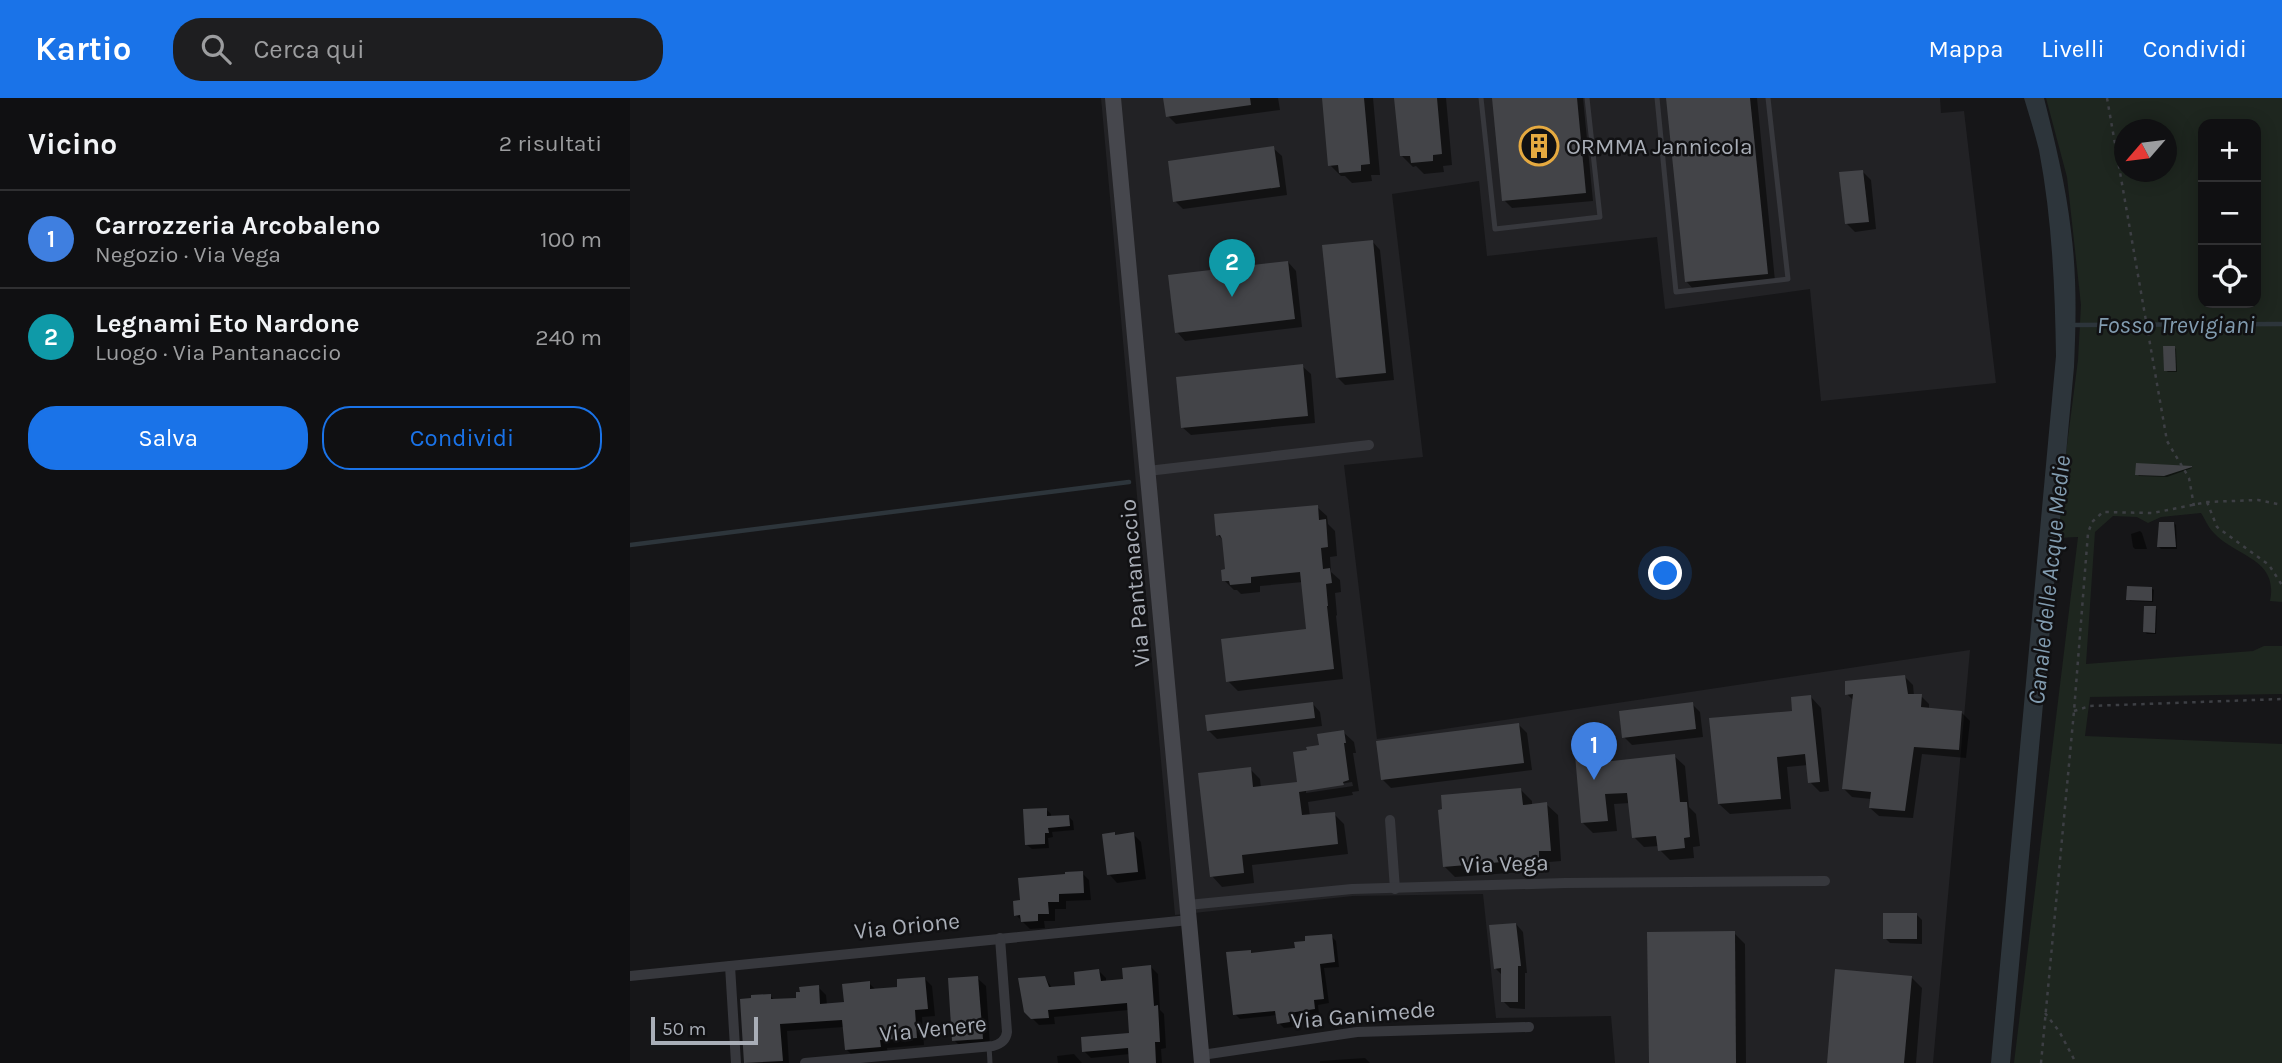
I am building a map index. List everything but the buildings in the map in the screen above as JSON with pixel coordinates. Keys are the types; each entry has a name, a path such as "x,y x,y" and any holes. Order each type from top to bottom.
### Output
{"street":[{"name":"Via Pantanaccio","path":"1113,98 1202,1059"},
{"path":"1148,471 1370,445"},
{"path":"1390,820 1395,889"},
{"name":"Via Vega","path":"1189,913 1352,889 1565,883 1825,881"},
{"name":"Via Orione","path":"630,976 1000,938 1189,913"},
{"name":"Via Venere","path":"805,1063 1000,1043 1007,1035 1000,938"},
{"path":"730,966 736,1063"},
{"name":"Via Ganimede","path":"1202,1059 1357,1032 1529,1027"}],"lane":[{"path":"1482,98 1495,229 1600,217 1587,98"},
{"path":"1657,98 1676,292 1788,279 1768,98"},
{"path":"989,1046 990,1063"}],"path":[{"path":"2107,98 2167,441 2189,478 2194,506"},
{"path":"2041,1063 2088,533 2092,522 2103,512 2153,513 2207,502 2258,500 2282,505"},
{"path":"2207,502 2217,527 2269,565 2282,585"},
{"path":"2074,711 2090,705 2282,699"},
{"path":"2045,1013 2059,1031 2076,1063"}],"shaded area":[{"path":"1101,98 1940,98 1941,113 1964,111 1996,383 1821,401 1810,289 1665,309 1657,237 1487,256 1479,181 1392,194 1423,457 1344,465 1377,739 1970,650 1933,1063 1615,1063 1611,1016 1496,1018 1483,894 1353,896 1175,915"},
{"path":"2046,98 2282,98 2282,602 2270,601 2271,587 2262,567 2222,540 2211,530 2201,513 2161,517 2148,523 2137,517 2113,516 2095,532 2086,664 2253,651 2264,646 2282,646 2282,694 2090,697 2085,736 2282,744 2282,1063 2014,1063 2078,537 2055,538 2078,360 2081,305 2067,177"}],"water":[{"name":"Canale delle Acque Medie","path":"2024,98 2044,98 2063,181 2074,265 2075,350 2010,1063 1991,1063 2056,356 2054,278 2047,201 2039,150"}],"waterway":[{"name":"Fosso Trevigiani","path":"2073,325 2282,324"},
{"path":"630,545 1129,482"}],"place":[{"name":"ORMMA Jannicola","path":"1539,146"},
{"name":"Legnami Eto Nardone","path":"1232,297"},
{"name":"Carrozzeria Arcobaleno","path":"1594,780"}]}
